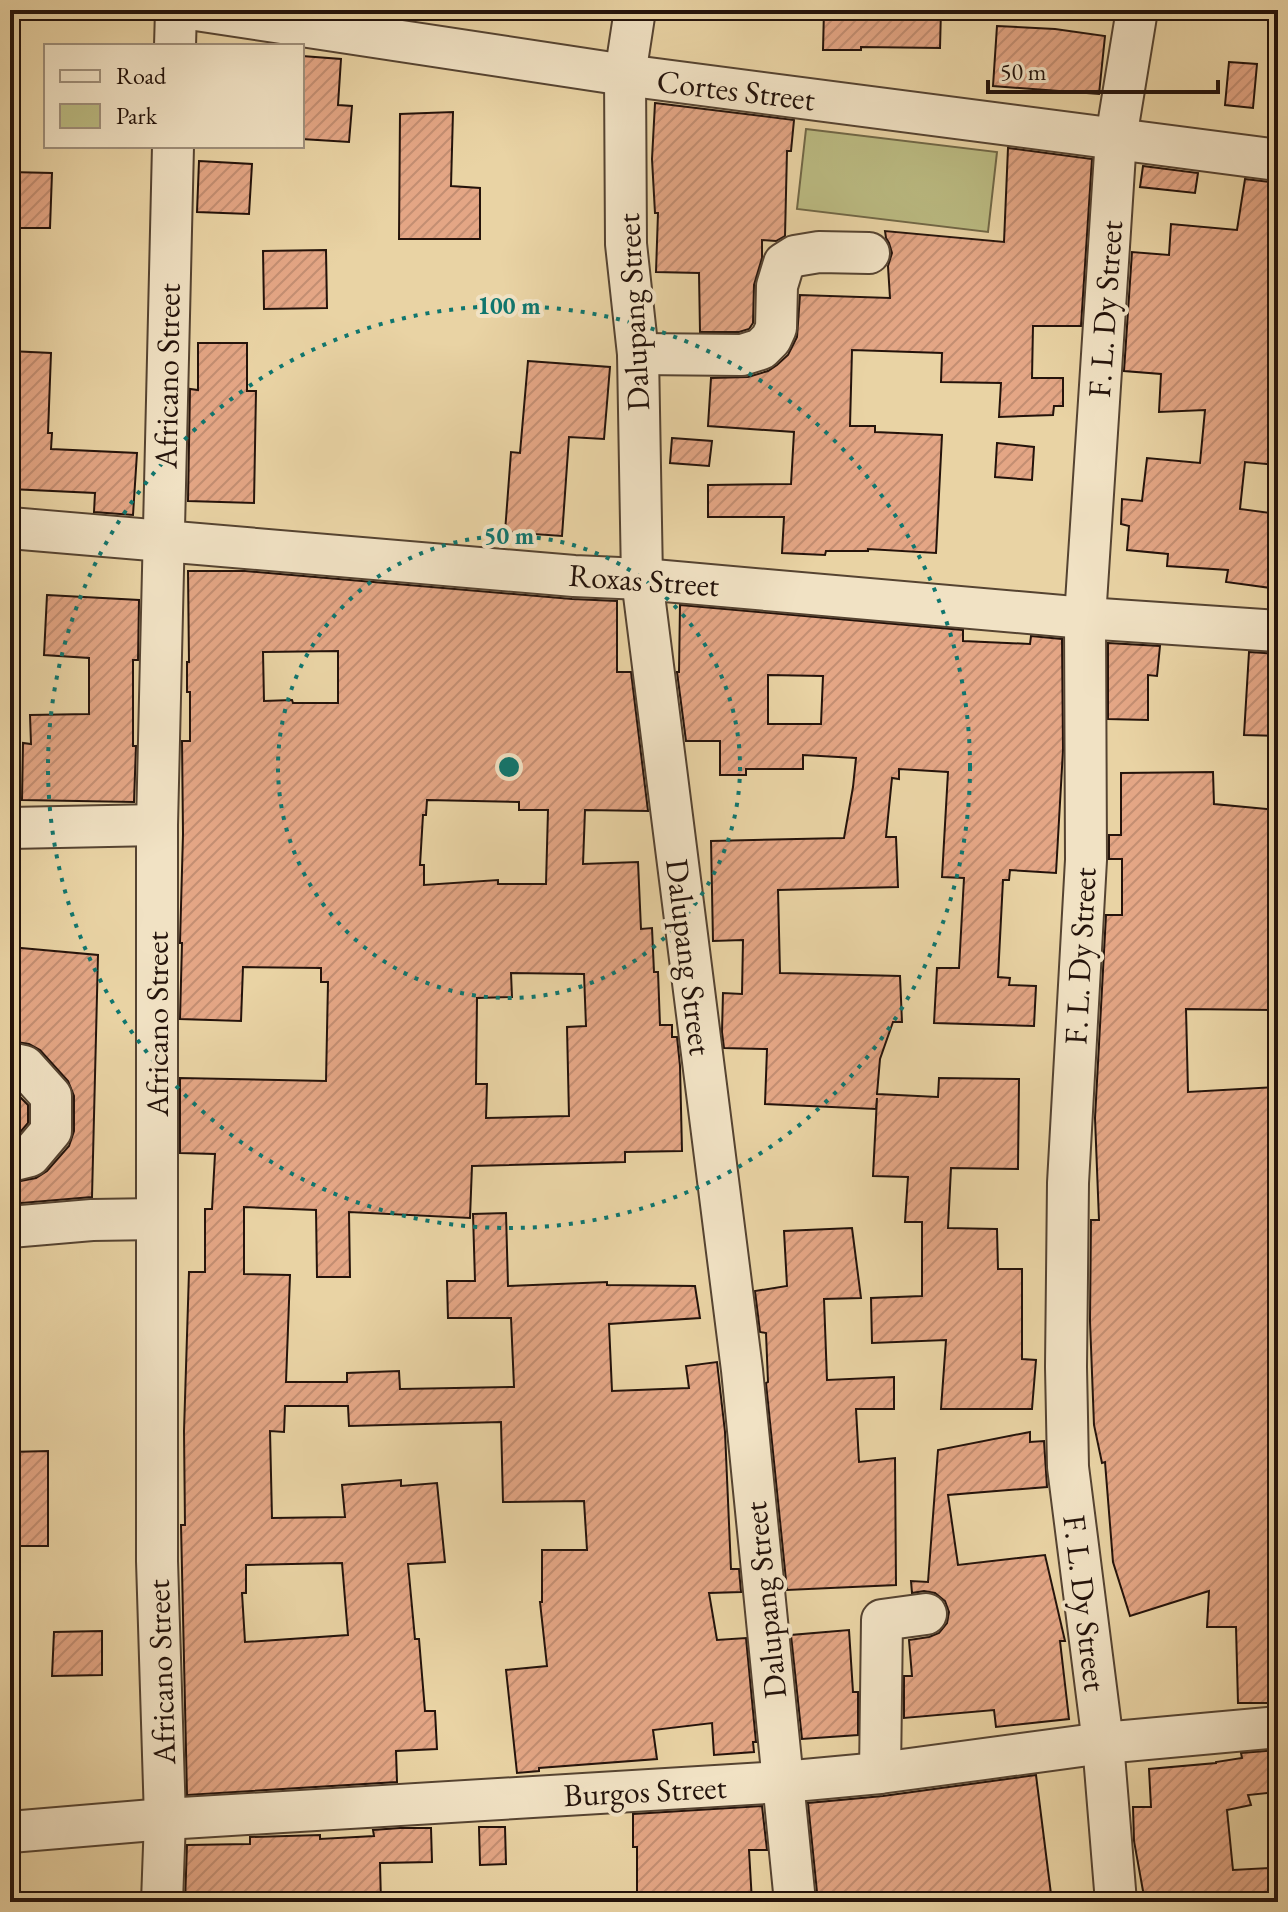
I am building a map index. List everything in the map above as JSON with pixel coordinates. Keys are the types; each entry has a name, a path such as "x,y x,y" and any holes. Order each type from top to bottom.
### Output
{"street":[{"path":"175,44 176,10"},
{"name":"Cortes Street","path":"196,10 625,75 1278,160"},
{"name":"Dalupang Street","path":"635,10 625,75 626,244 638,354 642,579 742,1370 795,1902"},
{"name":"F. L. Dy Street","path":"1116,1902 1103,1743 1068,1467 1068,1183 1086,860 1085,618 1116,138 1137,10"},
{"name":"Africano Street","path":"162,1902 165,1819 157,1561 157,825 173,148"},
{"path":"638,354 742,355 761,349 776,328 777,286 784,263 795,256 819,252 869,253"},
{"name":"Roxas Street","path":"10,528 1085,618 1278,631"},
{"path":"10,828 157,825"},
{"path":"10,1063 24,1066 51,1096 51,1131 30,1156 10,1161"},
{"path":"10,1227 92,1220 157,1219"},
{"path":"880,1773 882,1620 926,1614"},
{"name":"Burgos Street","path":"10,1832 165,1819 783,1782 880,1773 1103,1743 1278,1727"}],"green space":[{"path":"806,129 997,152 988,232 797,209"}],"building":[{"path":"824,10 941,10 940,48 823,50"},
{"path":"997,26 1105,36 1099,94 993,86"},
{"path":"304,56 341,59 338,105 352,106 349,142 304,139"},
{"path":"1229,62 1257,64 1253,108 1225,105"},
{"path":"655,103 794,120 791,151 787,151 785,236 776,241 762,240 762,258 754,285 753,323 749,329 700,332 699,273 656,272 658,213 655,213 652,159"},
{"path":"453,112 451,186 480,188 480,239 399,239 400,114"},
{"path":"1008,148 1092,159 1081,326 1033,326 1032,378 1063,378 1063,406 1054,406 1053,415 999,417 1001,383 941,382 942,353 852,350 850,426 875,426 875,432 942,435 936,553 868,549 826,551 825,555 782,553 784,517 708,517 708,485 791,484 794,432 708,426 711,378 748,377 768,371 788,355 797,337 800,295 890,298 888,266 892,253 885,231 1004,242"},
{"path":"199,161 252,164 249,214 197,212"},
{"path":"1143,166 1198,173 1195,193 1140,187"},
{"path":"10,172 52,173 50,228 10,228"},
{"path":"1245,179 1278,183 1278,465 1245,462 1240,509 1278,514 1278,586 1271,585 1271,588 1226,582 1228,570 1167,566 1168,554 1127,550 1129,526 1121,524 1122,499 1142,501 1147,458 1200,463 1205,410 1159,412 1161,374 1124,371 1132,252 1169,255 1171,224 1237,230"},
{"path":"326,250 327,308 264,309 263,251"},
{"path":"198,343 247,343 247,391 256,391 254,503 188,501 190,389 198,390"},
{"path":"10,351 51,353 48,433 52,433 51,449 137,453 133,515 94,512 95,493 10,489"},
{"path":"528,361 610,367 604,439 569,437 562,536 505,532 511,452 520,453"},
{"path":"672,438 712,441 709,466 670,463"},
{"path":"997,443 1034,447 1032,480 995,477"},
{"path":"188,571 245,571 617,601 617,672 631,672 648,811 585,810 583,864 638,862 641,929 652,928 660,1025 672,1025 672,1037 677,1037 682,1151 625,1152 625,1162 472,1166 470,1218 349,1212 350,1277 317,1277 316,1210 244,1207 244,1274 290,1275 286,1382 347,1382 347,1373 399,1371 400,1389 514,1387 511,1318 448,1318 447,1281 475,1281 473,1214 506,1213 508,1286 607,1282 607,1285 695,1286 700,1318 609,1324 612,1391 689,1388 686,1366 717,1362 725,1432 731,1569 739,1569 741,1592 709,1593 717,1640 746,1638 756,1742 753,1742 754,1752 714,1755 712,1723 653,1730 657,1759 539,1768 539,1771 517,1773 506,1670 547,1666 540,1602 542,1550 587,1550 584,1501 503,1502 501,1422 349,1426 348,1406 285,1406 284,1432 270,1431 272,1518 345,1517 342,1485 401,1480 401,1486 437,1483 445,1562 408,1564 425,1711 435,1711 437,1749 396,1751 397,1782 187,1795 181,1525 185,1525 184,1431 189,1272 205,1272 205,1209 212,1209 215,1154 180,1153 180,1078 326,1081 328,982 321,982 321,968 243,967 241,1021 180,1019 182,741 190,741","holes":["338,651 338,703 264,701 263,652","427,800 519,802 519,810 548,810 546,884 498,884 498,880 424,885 424,865 420,865 423,815 426,815","511,973 584,974 586,1026 567,1027 569,1116 486,1118 487,1084 476,1084 477,998 512,997","342,1563 348,1635 245,1642 242,1593 246,1593 246,1565"]},
{"path":"47,595 139,600 138,660 133,660 134,802 22,800 23,743 31,744 30,715 89,714 89,658 44,655"},
{"path":"680,605 963,630 963,641 1030,644 1031,636 1062,639 1063,750 1056,873 1010,870 1009,880 1003,880 998,977 1010,978 1009,985 1036,986 1034,1026 934,1023 937,968 959,968 964,878 942,877 948,772 899,769 899,779 892,778 886,837 896,837 898,887 778,890 780,973 900,976 902,1022 893,1022 880,1059 877,1094 938,1097 939,1078 1019,1079 1018,1169 951,1168 948,1228 997,1229 998,1269 1022,1269 1022,1359 1036,1360 1032,1409 941,1409 946,1340 872,1343 871,1298 922,1296 922,1222 905,1222 908,1177 873,1176 877,1098 876,1109 765,1104 767,1049 724,1048 723,993 742,994 743,940 713,941 711,841 844,838 856,758 803,755 803,769 746,769 746,775 720,775 720,741 686,741 679,672","holes":["768,675 823,676 821,724 768,724"]},
{"path":"1108,643 1160,646 1157,676 1148,675 1148,720 1108,719"},
{"path":"1249,652 1278,654 1278,736 1244,735"},
{"path":"1213,772 1214,804 1278,810 1278,1010 1186,1009 1188,1092 1278,1087 1278,1590 1273,1590 1278,1703 1238,1703 1236,1627 1207,1627 1209,1591 1130,1616 1113,1562 1105,1462 1102,1463 1094,1425 1090,1321 1091,1220 1099,1220 1095,1118 1106,915 1122,915 1122,859 1109,859 1109,835 1121,835 1121,773"},
{"path":"10,947 98,955 92,1197 10,1204 10,1183 36,1178 47,1171 69,1146 74,1131 74,1096 68,1081 40,1050 29,1044 10,1041"},
{"path":"10,1087 28,1105 28,1123 17,1136 10,1137"},
{"path":"852,1228 861,1298 824,1299 827,1380 894,1377 894,1409 856,1409 859,1462 895,1458 896,1585 787,1590 766,1383 766,1333 760,1332 755,1291 787,1286 784,1231"},
{"path":"1030,1432 1030,1442 1044,1441 1047,1487 948,1495 958,1565 1045,1555 1065,1641 1060,1641 1069,1719 996,1727 994,1710 904,1718 904,1676 912,1676 909,1640 939,1633 947,1623 949,1612 945,1601 935,1593 912,1593 911,1581 928,1582 938,1450"},
{"path":"48,1451 48,1546 10,1546 10,1452"},
{"path":"849,1630 853,1692 858,1692 858,1735 802,1739 791,1635"},
{"path":"102,1631 102,1675 52,1676 54,1632"},
{"path":"1278,1750 1278,1792 1248,1795 1251,1805 1227,1810 1233,1870 1269,1868 1271,1902 1145,1902 1134,1841 1133,1807 1151,1807 1149,1769 1216,1763 1242,1758 1241,1753"},
{"path":"1036,1775 1052,1902 818,1902 808,1803"},
{"path":"762,1806 767,1850 749,1850 752,1902 637,1902 637,1847 633,1847 633,1814"},
{"path":"479,1827 505,1827 506,1864 480,1865"},
{"path":"431,1828 432,1862 380,1863 381,1902 185,1902 187,1845 250,1844 250,1837 320,1835 320,1839 374,1836 373,1830"}]}
